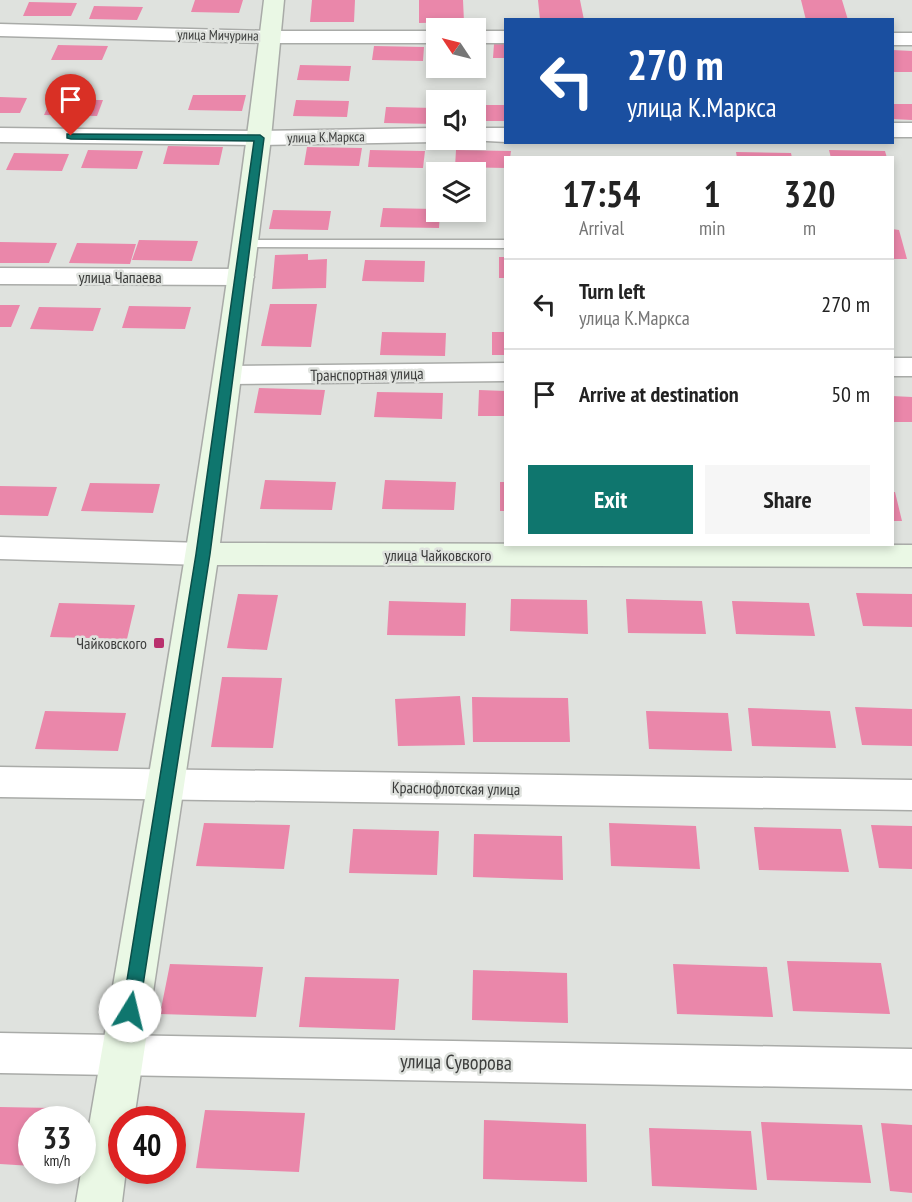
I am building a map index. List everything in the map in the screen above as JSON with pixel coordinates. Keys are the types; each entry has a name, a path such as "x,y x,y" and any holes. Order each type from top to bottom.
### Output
{"street":[{"path":"99,1202 203,554 260,138 274,0"},
{"name":"улица Мичурина","path":"0,30 269,37 426,37"},
{"path":"486,37 504,38"},
{"path":"894,39 912,39"},
{"path":"894,130 912,130"},
{"name":"улица К.Маркса","path":"0,135 260,138 426,135"},
{"path":"486,135 504,135"},
{"name":"улица Чапаева","path":"0,276 241,277"},
{"path":"894,367 912,367"},
{"name":"Транспортная улица","path":"228,375 504,372"},
{"name":"улица Чайковского","path":"0,548 203,554 912,556"},
{"name":"Краснофлотская улица","path":"0,782 912,795"},
{"name":"улица Суворова","path":"0,1053 912,1069"}],"lane":[{"path":"245,244 504,244"}],"building":[{"path":"195,0 243,0 239,13 191,12"},
{"path":"312,0 355,0 354,22 310,22"},
{"path":"419,0 463,0 464,18 426,18 426,23 419,23"},
{"path":"538,0 580,0 584,18 540,18"},
{"path":"801,0 842,0 847,18 806,18"},
{"path":"29,2 77,3 71,16 23,16"},
{"path":"94,6 143,7 137,20 89,19"},
{"path":"494,44 504,44 504,58 493,58"},
{"path":"58,45 108,46 102,60 51,60"},
{"path":"374,46 424,47 423,61 372,60"},
{"path":"894,50 912,51 912,72 894,72"},
{"path":"300,65 351,66 349,81 297,80"},
{"path":"193,95 246,95 242,111 188,110"},
{"path":"0,97 27,98 20,113 0,113"},
{"path":"51,100 103,100 97,116 44,115"},
{"path":"296,100 349,101 347,117 293,116"},
{"path":"894,104 912,104 912,120 894,119"},
{"path":"486,105 504,105 504,121 486,121"},
{"path":"386,107 426,108 426,124 384,123"},
{"path":"168,146 223,147 219,165 163,164"},
{"path":"307,147 362,148 359,166 304,165"},
{"path":"88,150 143,151 137,169 81,168"},
{"path":"370,150 425,151 423,168 368,167"},
{"path":"456,150 511,151 510,156 504,156 504,168 486,168 486,162 455,162"},
{"path":"829,150 885,151 886,156 830,156"},
{"path":"736,152 791,153 792,156 737,156"},
{"path":"14,153 69,154 62,171 6,170"},
{"path":"383,208 426,209 426,222 439,222 439,228 380,227"},
{"path":"273,210 331,211 328,230 269,229"},
{"path":"894,229 899,230 907,259 894,259"},
{"path":"139,240 198,241 192,261 132,260"},
{"path":"0,242 57,243 49,263 0,263"},
{"path":"77,243 136,244 130,264 69,263"},
{"path":"308,254 308,260 327,259 326,288 272,289 275,255"},
{"path":"499,257 504,257 504,278 499,278"},
{"path":"365,260 425,261 424,282 362,281"},
{"path":"270,304 317,304 311,347 261,346"},
{"path":"0,305 20,305 11,327 0,327"},
{"path":"129,306 191,307 185,329 122,328"},
{"path":"39,307 101,308 93,331 30,329"},
{"path":"382,332 446,333 445,356 380,355"},
{"path":"492,332 504,332 504,355 492,355"},
{"path":"259,388 325,390 321,415 254,413"},
{"path":"479,390 504,391 504,416 478,416"},
{"path":"377,392 443,393 442,419 374,417"},
{"path":"894,396 912,397 912,422 894,422"},
{"path":"265,480 336,482 332,510 260,509"},
{"path":"385,480 456,482 454,510 382,509"},
{"path":"500,482 504,482 504,511 500,511"},
{"path":"90,483 160,484 153,513 81,511"},
{"path":"0,486 57,487 48,516 0,515"},
{"path":"894,492 895,492 902,521 894,521"},
{"path":"856,593 912,594 912,627 863,626"},
{"path":"238,594 278,595 267,650 227,648"},
{"path":"511,599 587,600 588,634 510,631"},
{"path":"626,599 702,601 706,634 628,633"},
{"path":"389,601 466,603 465,636 387,635"},
{"path":"732,601 809,603 815,636 736,634"},
{"path":"59,603 135,605 127,639 50,637"},
{"path":"222,677 282,678 273,748 211,747"},
{"path":"460,696 465,745 398,746 395,699"},
{"path":"472,697 568,698 570,742 473,742"},
{"path":"855,707 912,709 912,746 862,745"},
{"path":"748,708 830,711 836,748 752,746"},
{"path":"45,711 126,713 118,751 35,749"},
{"path":"646,711 728,713 732,751 649,749"},
{"path":"204,823 290,825 284,869 196,866"},
{"path":"609,823 696,826 700,869 611,866"},
{"path":"871,825 912,826 912,869 879,868"},
{"path":"754,827 841,829 849,872 759,870"},
{"path":"353,829 439,831 437,875 349,873"},
{"path":"474,834 562,836 563,880 473,877"},
{"path":"787,961 881,963 890,1014 793,1011"},
{"path":"170,964 263,967 256,1017 160,1014"},
{"path":"673,964 767,967 773,1017 677,1014"},
{"path":"473,970 567,973 568,1023 472,1020"},
{"path":"305,977 399,979 395,1030 299,1027"},
{"path":"0,1107 18,1107 18,1165 0,1164"},
{"path":"205,1110 305,1113 299,1172 196,1168"},
{"path":"484,1120 586,1124 587,1182 483,1179"},
{"path":"761,1122 862,1125 871,1183 767,1180"},
{"path":"881,1123 912,1125 912,1193 890,1191"},
{"path":"649,1128 751,1131 757,1190 652,1186"}],"place":[{"name":"Чайковского","path":"159,643"}],"route":[{"path":"71,136 260,138 203,554 130,1011"}]}
